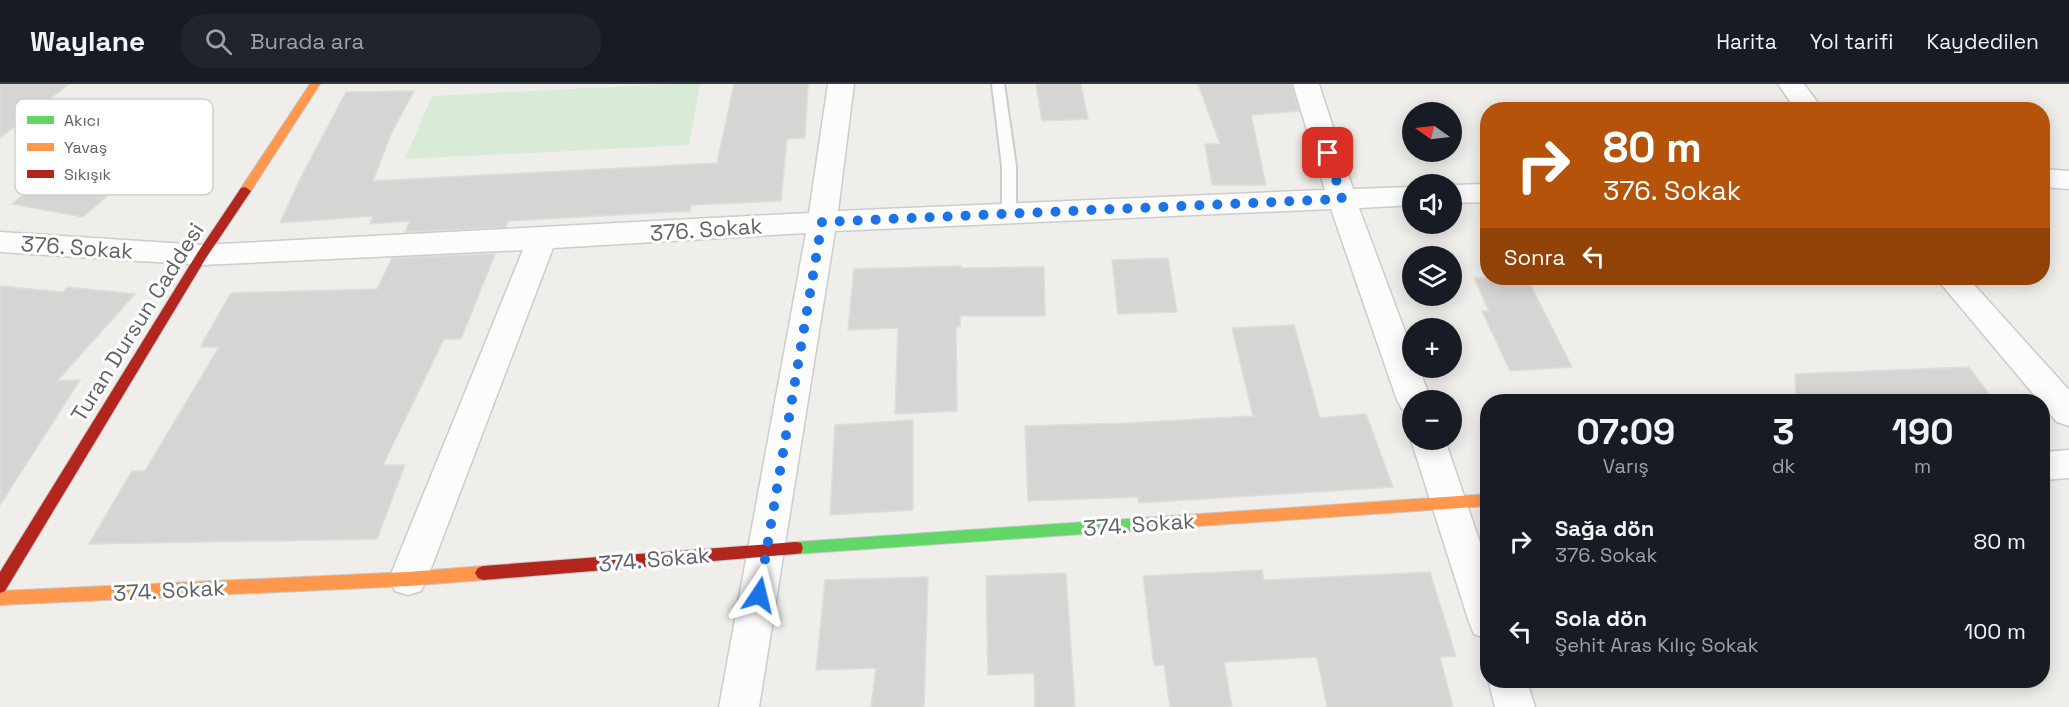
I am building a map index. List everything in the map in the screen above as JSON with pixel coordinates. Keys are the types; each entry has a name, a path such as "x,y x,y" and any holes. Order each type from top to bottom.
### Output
{"street":[{"name":"Turan Dursun Caddesi","path":"0,586 202,255 315,84"},
{"path":"739,707 768,550 822,222 841,84"},
{"path":"1306,84 1342,199 1410,390"},
{"path":"1791,84 1804,102"},
{"path":"2050,179 2069,180"},
{"path":"1462,194 1480,193"},
{"name":"376. Sokak","path":"0,242 202,255 542,239 822,222 1402,196"},
{"path":"408,579 542,239"},
{"path":"1957,285 2069,413"},
{"path":"1432,450 1480,597"},
{"path":"2050,465 2069,464"},
{"name":"374. Sokak","path":"0,597 408,579 768,550 1480,500"},
{"path":"1509,688 1515,707"}],"lane":[{"path":"998,84 1009,166 1009,213"}],"green space":[{"path":"700,84 689,145 405,159 432,96"}],"building":[{"path":"0,84 69,84 50,99 15,99 15,126 0,138"},
{"path":"734,84 808,84 805,138 787,139 781,201 691,205 690,211 508,221 506,227 405,232 410,221 370,224 373,216 280,223 301,177 346,92 414,91 391,134 373,181 717,163"},
{"path":"1036,84 1081,84 1088,119 1042,121"},
{"path":"1198,84 1291,84 1299,111 1251,115 1266,185 1212,185 1205,144 1220,144"},
{"path":"23,195 108,195 83,217 12,204"},
{"path":"495,254 461,339 444,339 383,465 405,465 377,539 89,544 132,471 145,471 219,347 200,347 231,293 377,289 392,258"},
{"path":"1168,258 1177,312 1118,314 1112,260"},
{"path":"961,266 961,268 1044,267 1045,316 960,316 960,327 956,327 957,411 895,414 898,328 848,330 854,269"},
{"path":"1474,278 1480,278 1480,285 1531,285 1572,367 1510,371 1482,311 1489,311"},
{"path":"0,286 63,292 68,287 135,294 57,381 80,380 0,505"},
{"path":"1294,325 1320,418 1366,414 1393,487 1139,503 1138,497 1028,501 1025,426 1253,416 1232,328"},
{"path":"1969,367 1989,394 1796,394 1795,374"},
{"path":"913,420 913,510 830,515 835,425"},
{"path":"1262,570 1264,580 1430,572 1456,656 1440,657 1453,707 1327,707 1317,657 1224,662 1232,707 1170,707 1164,665 1154,666 1143,576"},
{"path":"1066,573 1075,707 1035,707 1034,673 988,675 986,576"},
{"path":"928,577 924,707 871,707 876,668 816,670 825,580"}],"traffic: fast":[{"path":"796,548 1171,522"}],"traffic: slow":[{"path":"245,191 315,84"},
{"path":"1171,522 1480,501"},
{"path":"0,598 408,579 483,573"}],"traffic: jam":[{"path":"0,586 202,255 245,191"},
{"path":"483,573 796,548"}],"route":[{"path":"759,595 822,222 1342,199 1328,153"}]}
